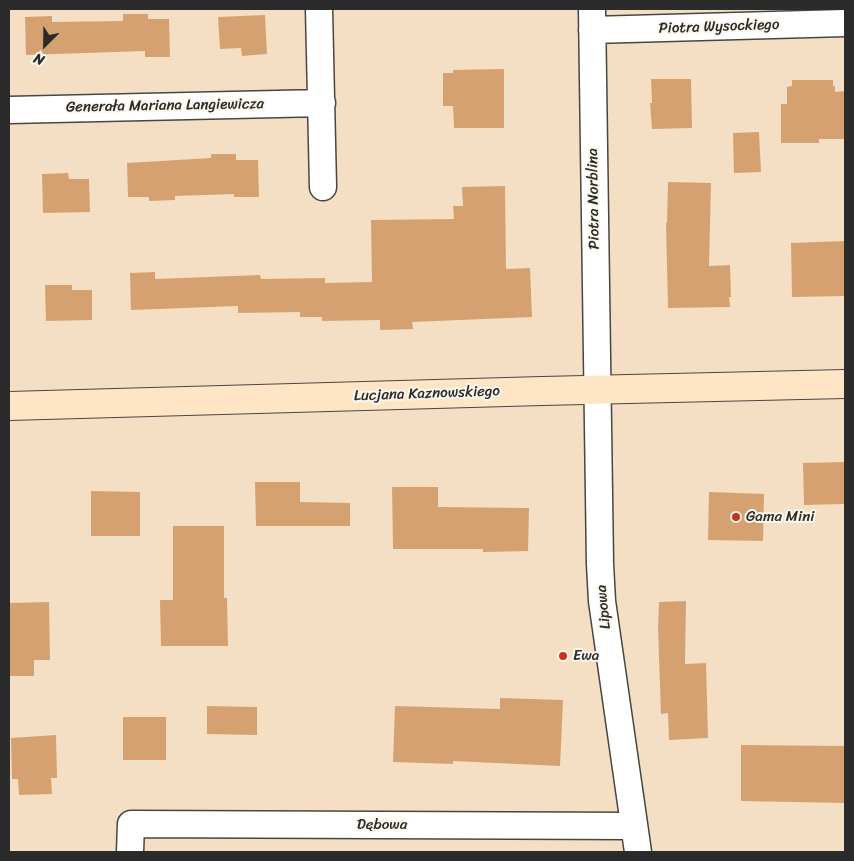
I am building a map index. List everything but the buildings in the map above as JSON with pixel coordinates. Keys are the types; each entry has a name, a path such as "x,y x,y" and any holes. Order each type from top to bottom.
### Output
{"street":[{"path":"319,9 323,187"},
{"name":"Piotra Wysockiego","path":"592,19 845,23"},
{"name":"Piotra Norblina","path":"592,19 597,390"},
{"name":"Generała Mariana Langiewicza","path":"9,110 322,103"},
{"name":"Lucjana Kaznowskiego","path":"9,406 845,384"},
{"name":"Lipowa","path":"597,390 602,602 638,852"},
{"name":"Dębowa","path":"130,852 131,824 634,826"}],"place":[{"name":"Gama Mini","path":"736,517"},
{"name":"Ewa","path":"563,656"}]}
